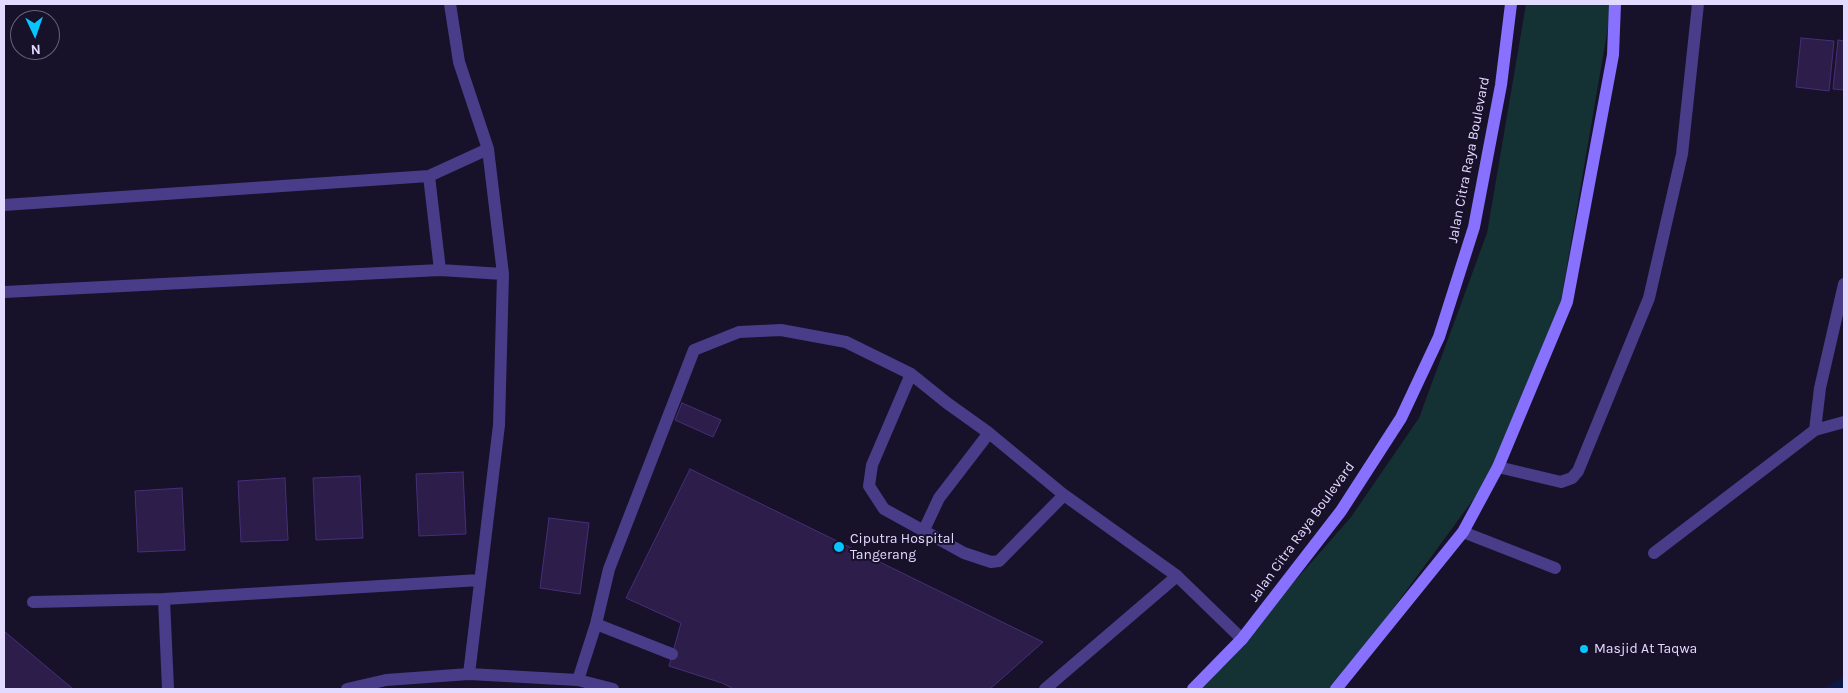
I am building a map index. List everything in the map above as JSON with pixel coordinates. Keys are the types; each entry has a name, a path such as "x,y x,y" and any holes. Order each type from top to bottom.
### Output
{"main road":[{"name":"Jalan Citra Raya Boulevard","path":"1193,689 1242,639 1351,495 1401,418 1439,337 1474,227 1501,85 1511,4"},
{"path":"1336,689 1463,532 1498,466 1567,302 1613,55 1616,4"}],"street":[{"path":"450,4 460,62 488,149 502,274 499,425 469,674"},
{"path":"1498,466 1561,482 1572,478 1578,471 1648,298 1682,154 1698,4"},
{"path":"4,205 429,176 488,149"},
{"path":"429,176 440,270"},
{"path":"4,292 440,270 502,274"},
{"path":"1815,430 1820,388 1844,284"},
{"path":"578,680 596,624 609,569 694,350 738,332 781,330 846,342 911,374 947,404 989,433 1064,495 1177,576 1242,639"},
{"path":"911,374 872,465 869,486 884,509 964,552 991,562 1000,561 1064,495"},
{"path":"1654,553 1815,430 1844,422"},
{"path":"924,530 939,498 989,433"},
{"path":"1463,532 1555,568"},
{"path":"1045,689 1177,576"},
{"path":"33,602 164,599 480,580"},
{"path":"164,599 168,689"},
{"path":"596,624 672,654"},
{"path":"347,689 386,680 469,674 578,680 613,689"}],"green space":[{"path":"1526,4 1612,4 1560,307 1498,466 1334,689 1191,689 1244,639 1351,517 1419,418 1487,233"}],"water":[{"path":"1844,677 1844,689 1823,689"}],"building":[{"path":"1801,38 1834,41 1829,91 1796,87"},
{"path":"1838,40 1844,41 1844,90 1833,89"},
{"path":"682,403 721,420 713,437 675,420"},
{"path":"690,469 1043,642 990,689 734,689 722,683 669,666 681,623 626,598"},
{"path":"463,472 466,534 419,536 416,474"},
{"path":"360,476 363,538 316,540 313,478"},
{"path":"285,478 288,540 241,542 238,481"},
{"path":"182,488 185,550 138,552 135,491"},
{"path":"549,518 589,523 580,594 540,588"},
{"path":"4,631 73,689 4,689"}],"place":[{"name":"Ciputra Hospital Tangerang","path":"839,547"},
{"name":"Masjid At Taqwa","path":"1584,649"}]}
